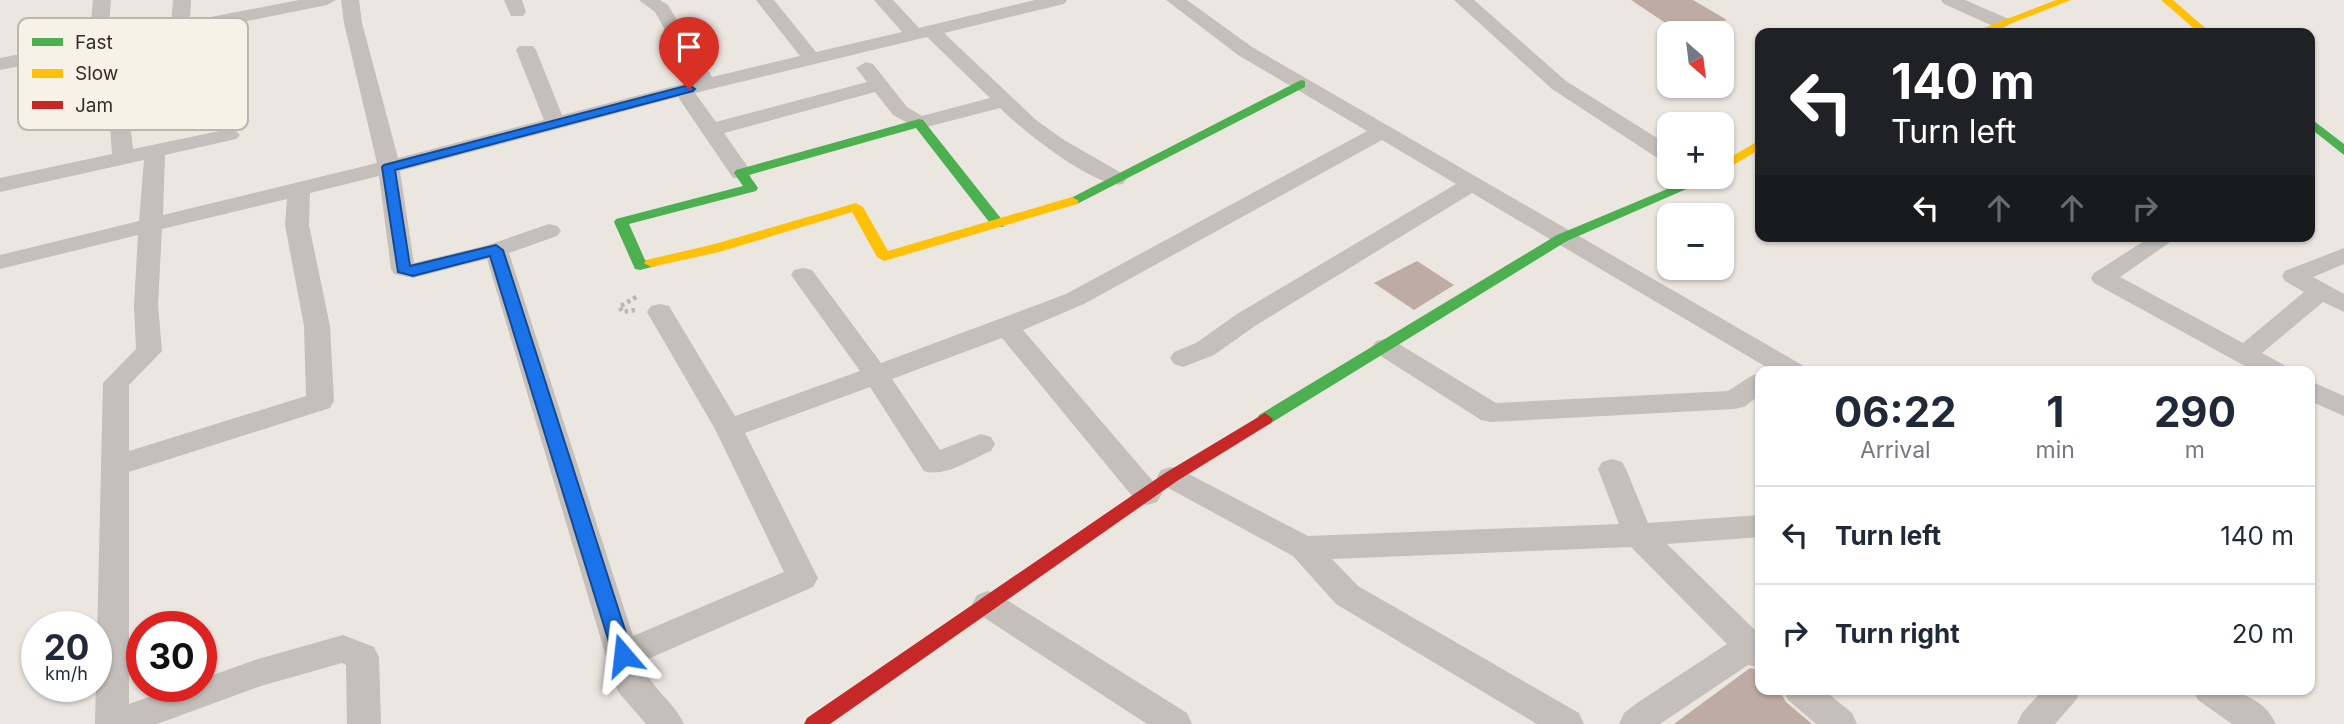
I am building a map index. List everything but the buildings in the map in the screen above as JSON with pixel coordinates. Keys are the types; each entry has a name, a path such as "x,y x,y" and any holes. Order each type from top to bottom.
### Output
{"street":[{"path":"102,0 103,18"},
{"path":"181,18 182,0"},
{"path":"236,18 327,0"},
{"path":"350,0 353,23 388,167 403,268 413,271 496,250 549,231"},
{"path":"648,0 662,9 706,85"},
{"path":"765,0 812,59"},
{"path":"883,0 1004,101 1022,122 1048,141 1115,179"},
{"path":"0,262 388,167 683,90 923,33 1010,5 1058,0"},
{"path":"1175,0 1245,51 1780,366"},
{"path":"1462,0 1559,85 1657,148"},
{"path":"1950,0 2001,23"},
{"path":"1989,28 2066,0"},
{"path":"2166,0 2199,28"},
{"path":"526,50 555,123"},
{"path":"0,64 18,61"},
{"path":"866,68 900,111 919,123 998,224"},
{"path":"683,90 751,188 621,222 640,266 714,248 856,207 884,257 1066,204 1301,84"},
{"path":"712,130 880,85"},
{"path":"741,173 1004,101"},
{"path":"121,130 123,158"},
{"path":"729,429 1007,327 1075,299 1382,132"},
{"path":"2315,134 2344,151"},
{"path":"0,185 229,135"},
{"path":"1734,160 1755,147"},
{"path":"155,151 146,304 149,351 116,383 114,724 258,673 318,654 344,649 362,657 364,724"},
{"path":"1183,358 1205,349 1246,320 1471,184"},
{"path":"114,466 320,401 317,326 298,225 299,188"},
{"path":"814,724 1159,485 1562,238 1676,189"},
{"path":"2159,242 2103,278 2265,366"},
{"path":"496,250 631,683 667,724"},
{"path":"2344,255 2294,276 2344,303"},
{"path":"803,275 876,375 934,464 981,444"},
{"path":"2244,355 2321,291"},
{"path":"623,655 802,578 729,429 660,312"},
{"path":"1007,327 1159,485 1304,548 1346,594 1567,724"},
{"path":"1385,346 1491,413 1734,400 1755,385"},
{"path":"2315,392 2344,407"},
{"path":"1612,469 1638,535 1755,650 1649,713 1636,724"},
{"path":"1304,548 1638,535 1755,526"},
{"path":"988,604 1175,724"},
{"path":"1806,695 1840,724"},
{"path":"2034,724 2054,695"},
{"path":"2217,695 2259,724"}],"traffic: fast":[{"path":"1072,201 1301,84"},
{"path":"651,263 640,266 621,222 751,188 741,173 919,123 998,224"},
{"path":"2315,126 2344,151"},
{"path":"1265,419 1562,238 1678,189"}],"traffic: slow":[{"path":"1990,28 2066,0"},
{"path":"2166,0 2199,28"},
{"path":"1734,160 1755,147"},
{"path":"651,263 714,249 856,207 884,257 1072,201"}],"traffic: jam":[{"path":"814,724 1171,477 1265,419"}],"route":[{"path":"623,655 496,250 413,271 403,268 388,167 689,89"}]}
